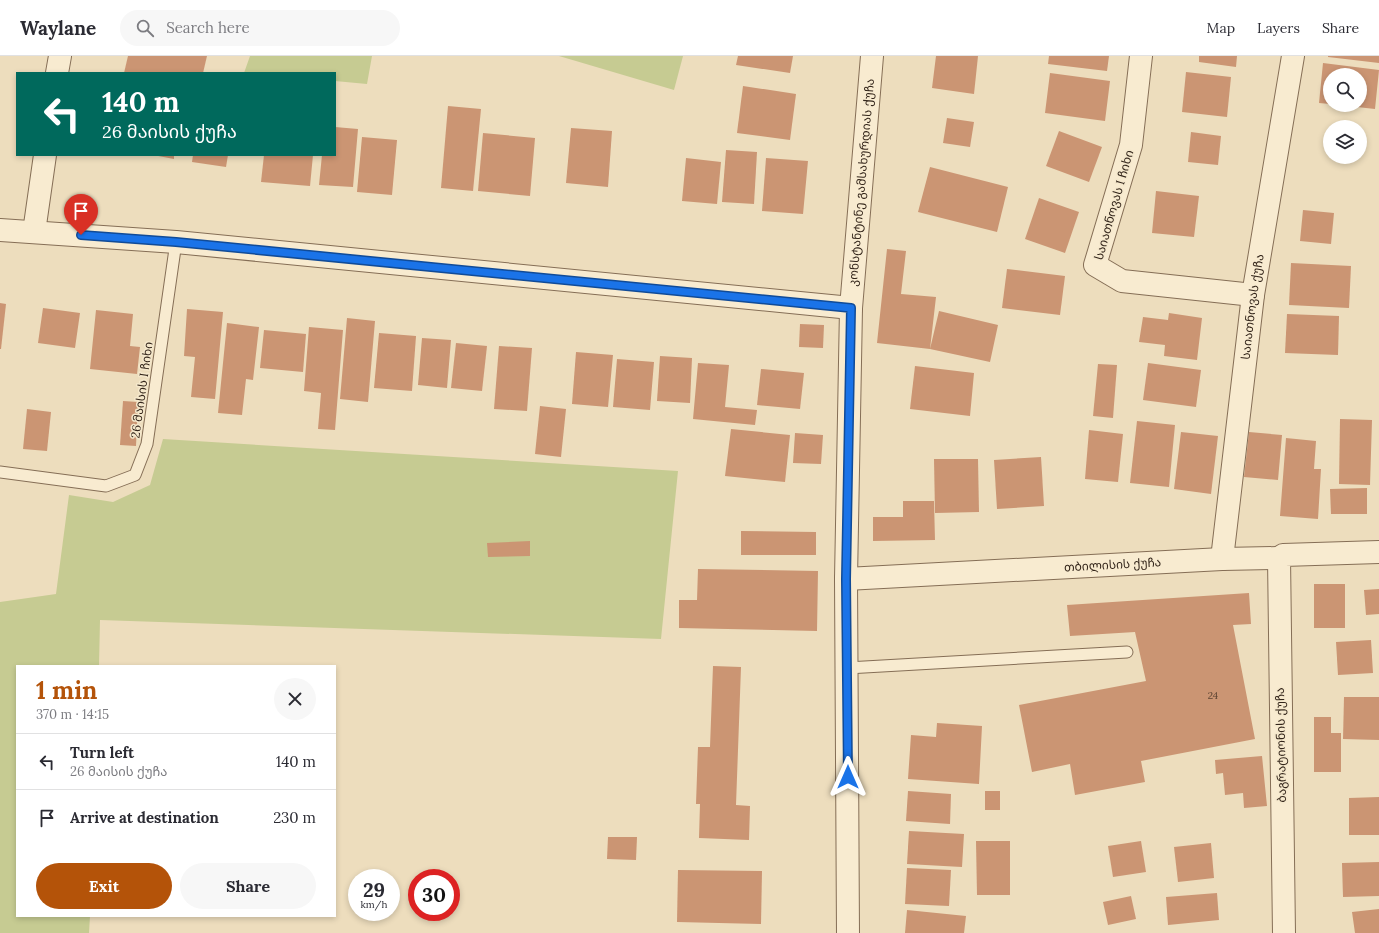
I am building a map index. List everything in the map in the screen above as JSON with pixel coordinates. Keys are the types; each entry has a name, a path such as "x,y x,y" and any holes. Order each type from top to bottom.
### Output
{"street":[{"path":"57,72 60,56"},
{"name":"კონსტანტინე გამსახურდიას ქუჩა","path":"848,933 848,668 846,579 851,308 872,56"},
{"name":"საიათნოვას I ჩიხი","path":"1141,56 1131,145 1095,265 1122,281 1253,295"},
{"name":"საიათნოვას ქუჩა","path":"1222,559 1253,295 1293,56"},
{"path":"34,232 45,156"},
{"path":"0,230 176,242 851,308"},
{"name":"თბილისის ქუჩა","path":"846,579 1222,559 1279,558 1283,555 1379,552"},
{"name":"ბაგრატიონის ქუჩა","path":"1279,558 1284,933"}],"lane":[{"name":"26 მაისის I ჩიხი","path":"0,472 106,486 134,475 147,444 176,242"},
{"path":"848,668 1127,652"}],"green space":[{"path":"250,56 372,56 367,84 336,81 336,72 244,72"},
{"path":"559,56 683,56 674,90"},
{"path":"163,439 678,471 661,639 100,620 99,665 16,665 16,917 90,917 89,933 0,933 0,602 56,594 69,495 113,502 150,485"}],"building":[{"path":"128,56 207,56 203,72 124,72"},
{"path":"738,56 793,56 790,73 736,65"},
{"path":"936,56 978,56 974,94 932,88"},
{"path":"1049,56 1109,56 1107,71 1048,64"},
{"path":"1199,56 1237,56 1236,67 1199,62"},
{"path":"1379,56 1379,63 1328,57"},
{"path":"1323,63 1363,68 1323,68 1323,103 1319,103"},
{"path":"1367,68 1379,70 1375,109 1367,108"},
{"path":"1186,72 1231,77 1227,117 1182,112"},
{"path":"1050,73 1110,81 1105,121 1045,113"},
{"path":"743,86 796,94 790,140 737,133"},
{"path":"448,106 481,109 473,191 441,188"},
{"path":"947,118 974,122 970,147 943,143"},
{"path":"336,127 358,129 353,187 319,185 322,156 336,156"},
{"path":"571,128 612,131 608,187 566,183"},
{"path":"1059,131 1102,147 1089,182 1046,166"},
{"path":"1191,132 1221,136 1218,165 1188,162"},
{"path":"483,133 535,138 530,196 478,191"},
{"path":"362,137 397,140 392,195 357,192"},
{"path":"726,150 757,152 754,204 722,202"},
{"path":"158,156 174,156 174,159"},
{"path":"193,156 228,156 226,167 192,162"},
{"path":"264,156 313,156 310,186 261,182"},
{"path":"686,158 721,162 717,204 682,201"},
{"path":"766,158 808,161 803,214 762,211"},
{"path":"930,167 1008,187 997,232 918,212"},
{"path":"1156,191 1199,196 1194,237 1152,233"},
{"path":"1039,198 1079,212 1065,253 1025,239"},
{"path":"1303,210 1334,213 1331,244 1300,241"},
{"path":"887,249 906,251 901,294 936,297 930,349 877,343"},
{"path":"1291,263 1351,266 1349,308 1289,305"},
{"path":"1007,269 1065,276 1060,315 1002,308"},
{"path":"0,303 6,304 1,349 0,349"},
{"path":"43,308 80,313 75,348 38,343"},
{"path":"187,309 223,312 215,399 191,397 195,357 184,356"},
{"path":"96,310 133,314 130,346 140,347 137,374 90,369"},
{"path":"939,311 998,325 990,362 930,349"},
{"path":"1169,313 1202,318 1197,360 1164,356 1165,345 1139,342 1143,317 1168,320"},
{"path":"1287,314 1339,316 1338,355 1285,353"},
{"path":"347,318 375,321 368,402 340,399"},
{"path":"227,323 259,327 253,380 246,379 242,415 218,413"},
{"path":"800,324 824,325 823,348 799,347"},
{"path":"309,327 343,330 335,430 318,429 321,393 304,391"},
{"path":"264,330 306,334 303,372 260,368"},
{"path":"379,333 416,336 412,391 374,388"},
{"path":"422,338 451,340 447,388 418,385"},
{"path":"456,343 487,346 482,391 451,388"},
{"path":"499,346 532,348 527,411 494,409"},
{"path":"576,352 613,355 608,407 572,404"},
{"path":"660,356 692,358 690,403 657,401"},
{"path":"617,359 654,362 650,410 613,407"},
{"path":"698,363 729,365 725,407 757,410 755,425 693,419"},
{"path":"1148,363 1201,370 1196,407 1143,400"},
{"path":"1098,364 1117,365 1113,418 1093,416"},
{"path":"915,366 974,373 970,416 910,409"},
{"path":"761,369 804,373 800,409 757,405"},
{"path":"123,401 138,402 136,446 120,445"},
{"path":"540,406 566,409 561,457 535,454"},
{"path":"27,409 51,412 47,451 23,449"},
{"path":"1340,419 1372,420 1370,485 1339,484"},
{"path":"1137,421 1175,425 1169,487 1130,483"},
{"path":"731,429 790,435 785,482 725,476"},
{"path":"1089,430 1123,434 1118,482 1085,479"},
{"path":"1181,432 1218,436 1211,494 1174,489"},
{"path":"1249,432 1282,435 1278,480 1244,477"},
{"path":"795,433 823,435 821,464 793,463"},
{"path":"1286,438 1316,441 1314,469 1321,469 1318,519 1280,516"},
{"path":"1041,457 1044,506 997,509 994,460"},
{"path":"934,459 978,459 979,512 935,513"},
{"path":"1367,488 1367,514 1331,514 1330,489"},
{"path":"903,501 934,501 935,540 873,541 873,517 903,517"},
{"path":"741,531 816,532 816,555 741,555"},
{"path":"530,541 530,556 488,557 487,543"},
{"path":"698,569 818,571 817,631 679,628 679,600 697,600"},
{"path":"1314,584 1345,584 1345,628 1314,628"},
{"path":"1379,589 1379,614 1366,615 1364,590"},
{"path":"1249,593 1251,624 1233,625 1255,739 1141,761 1145,782 1075,795 1070,764 1032,772 1019,705 1146,681 1135,632 1070,636 1067,605"},
{"path":"1371,640 1373,673 1338,675 1336,642"},
{"path":"713,666 741,667 736,805 750,806 749,840 699,838 700,804 696,804 698,747 710,747"},
{"path":"1344,697 1379,697 1379,740 1343,739"},
{"path":"1314,717 1331,717 1331,733 1341,733 1341,772 1314,772"},
{"path":"937,723 982,726 979,784 908,779 911,735 936,737"},
{"path":"1262,756 1267,806 1244,808 1243,793 1225,795 1223,773 1216,774 1215,760"},
{"path":"908,791 951,794 950,824 906,821"},
{"path":"985,791 1000,791 1000,810 985,810"},
{"path":"1379,797 1379,835 1349,835 1349,798"},
{"path":"909,831 964,834 962,867 907,864"},
{"path":"608,837 637,837 636,860 607,859"},
{"path":"976,841 1010,841 1010,895 977,895"},
{"path":"1141,841 1146,872 1113,877 1108,846"},
{"path":"1211,843 1214,878 1178,882 1174,847"},
{"path":"1379,862 1379,896 1343,897 1342,863"},
{"path":"907,868 951,870 949,906 905,904"},
{"path":"678,870 762,871 761,924 677,922"},
{"path":"1217,893 1219,920 1168,925 1166,897"},
{"path":"1131,896 1136,919 1108,925 1103,902"},
{"path":"1379,909 1379,933 1355,933 1352,912"},
{"path":"907,910 966,916 964,933 905,933"}],"route":[{"path":"81,235 176,242 443,267 851,308 846,579 848,777"}]}
